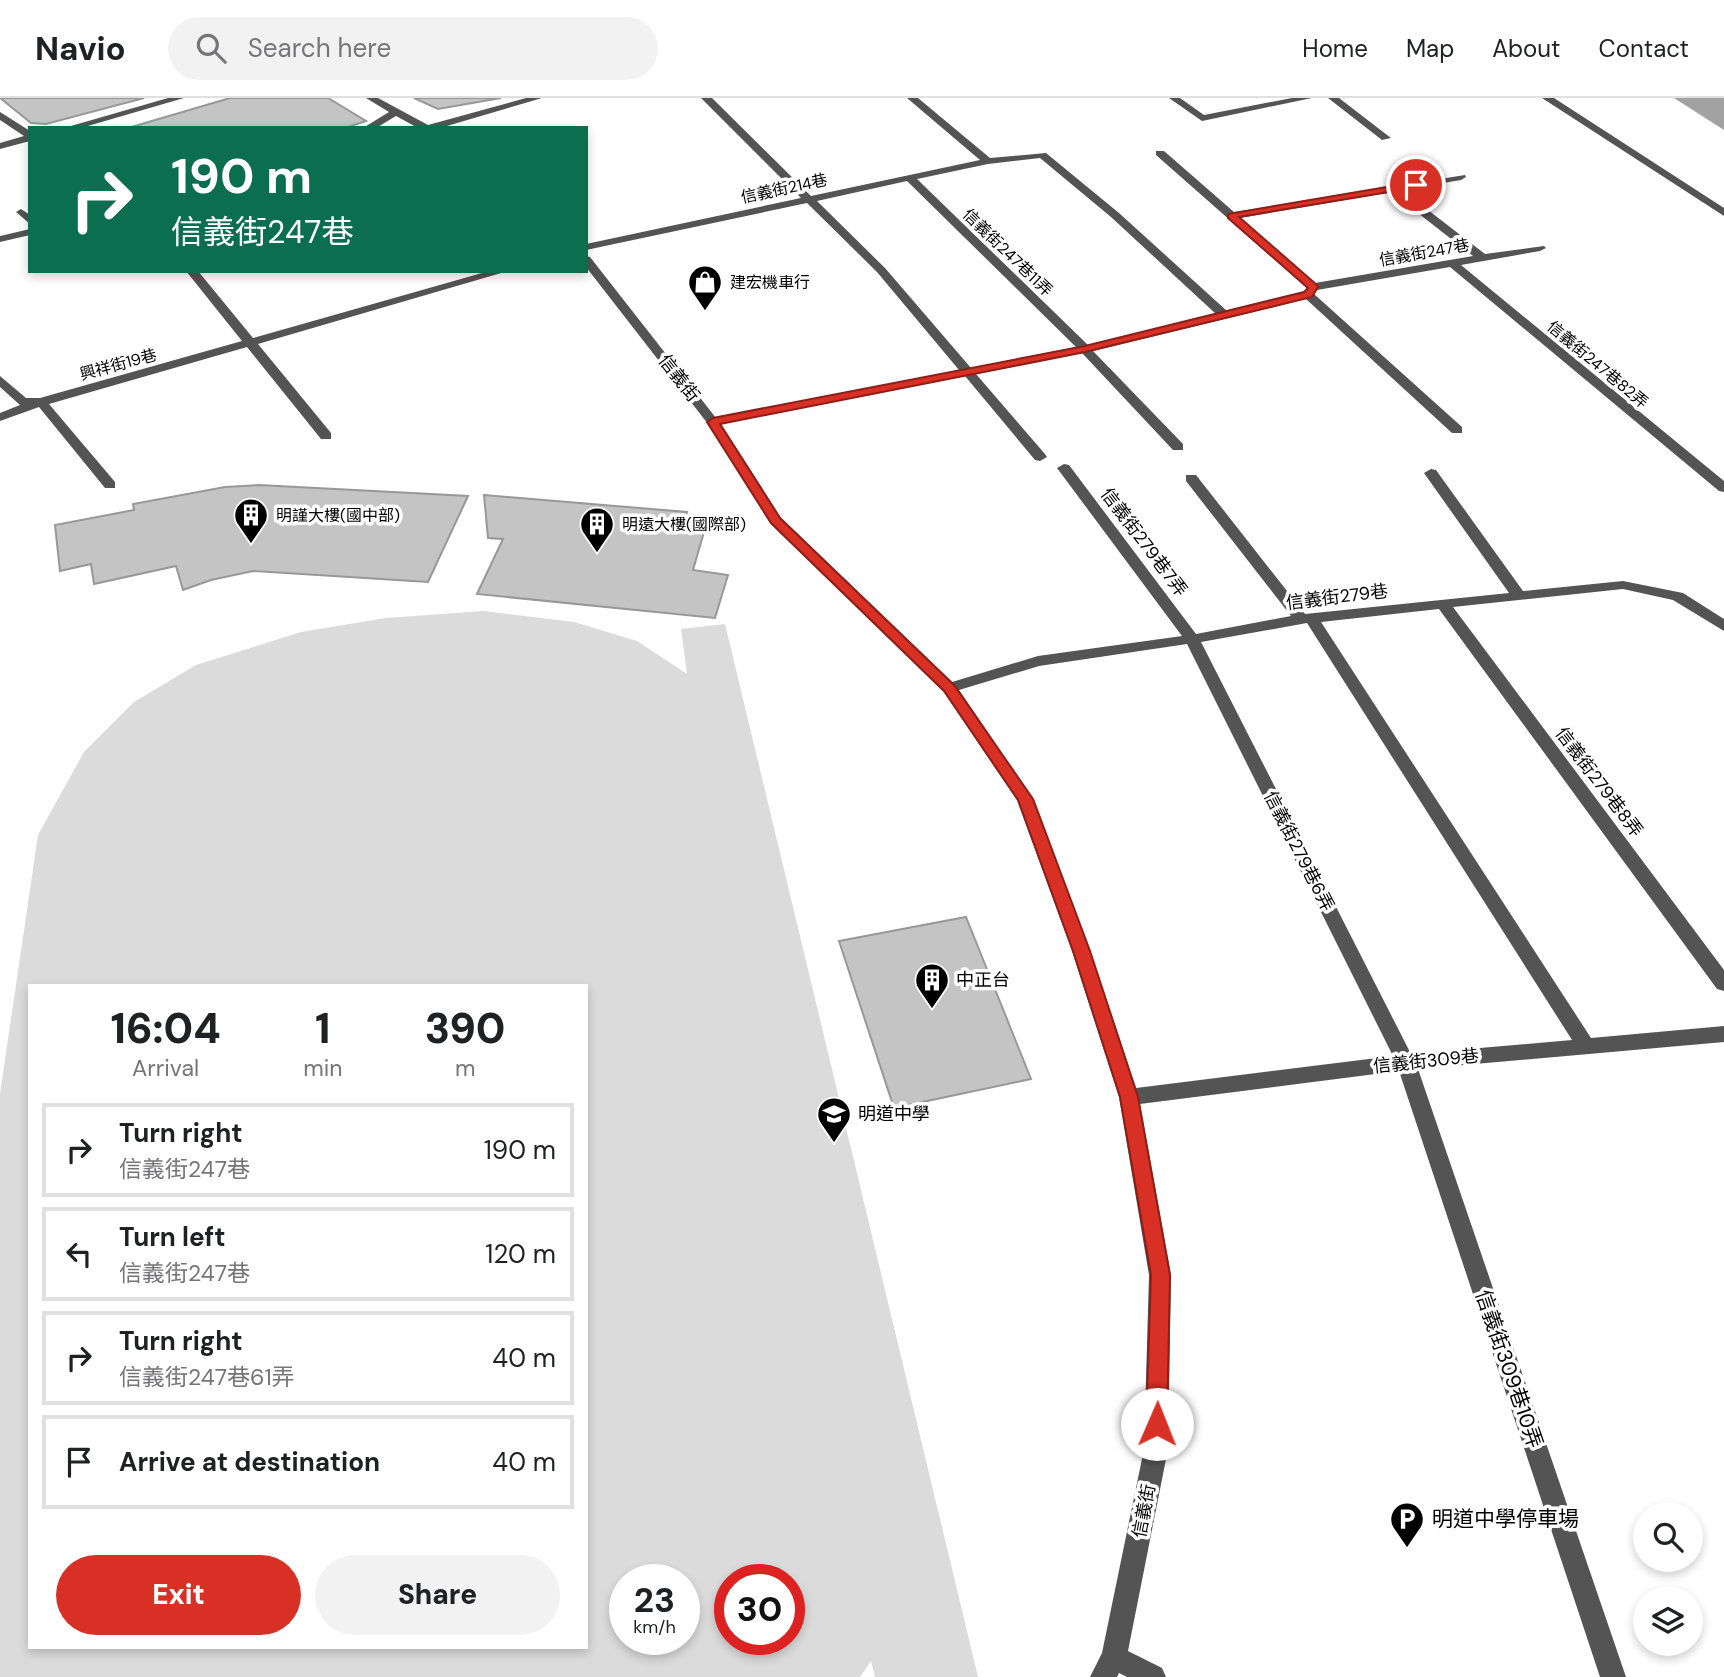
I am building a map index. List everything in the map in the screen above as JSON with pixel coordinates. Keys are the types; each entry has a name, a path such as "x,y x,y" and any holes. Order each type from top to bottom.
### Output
{"street":[{"path":"76,126 179,98"},
{"path":"371,98 423,126"},
{"path":"434,126 537,98"},
{"path":"706,98 881,271 1040,457"},
{"path":"912,98 988,161"},
{"path":"1174,98 1202,118 1307,98"},
{"path":"1333,98 1386,138"},
{"path":"1548,98 1724,213"},
{"path":"372,126 396,112"},
{"path":"0,115 28,136"},
{"path":"0,146 28,138"},
{"path":"1160,153 1231,216 1457,430"},
{"name":"信義街214巷","path":"588,247 988,161 1042,155 1115,215 1226,316"},
{"name":"信義街247巷11弄","path":"909,177 1085,349 1178,447"},
{"path":"1231,216 1461,177"},
{"path":"1394,188 1483,258"},
{"path":"21,212 28,219"},
{"path":"0,239 28,232"},
{"name":"信義街247巷","path":"713,422 1085,349 1226,316 1311,291 1540,248"},
{"name":"信義街","path":"588,262 713,422 776,521 949,688 1025,799 1081,951 1129,1097 1160,1275 1156,1449 1109,1667"},
{"name":"信義街247巷82弄","path":"1452,263 1724,488"},
{"path":"194,273 326,436"},
{"path":"251,344 495,273"},
{"name":"興祥街19巷","path":"0,417 41,402 251,344"},
{"path":"0,380 23,402 41,402 110,485"},
{"name":"信義街279巷7弄","path":"1064,468 1192,639"},
{"path":"1431,473 1519,596"},
{"path":"1191,478 1306,619 1586,1046"},
{"name":"信義街279巷","path":"949,688 1038,662 1306,619 1623,585 1678,596 1724,626"},
{"name":"信義街279巷8弄","path":"1442,603 1724,984"},
{"name":"信義街279巷6弄","path":"1192,639 1406,1062"},
{"name":"信義街309巷","path":"1129,1097 1406,1062 1724,1034"},
{"name":"信義街309巷10弄","path":"1406,1062 1613,1677"},
{"path":"1109,1667 1153,1677"}],"shaded area":[{"path":"1674,98 1724,98 1724,130"},
{"path":"484,611 574,622 637,641 687,674 681,629 725,624 978,1677 875,1677 871,1661 860,1677 0,1677 0,1094 38,835 84,752 134,702 196,665 301,632 386,618"}],"building":[{"path":"0,98 144,98 46,124 31,123"},
{"path":"230,98 328,98 366,121 351,126 135,126"},
{"path":"414,98 501,98 438,109"},
{"name":"明謹大樓(國中部)","path":"259,485 468,496 428,582 253,571 211,580 183,590 176,566 94,584 91,564 60,571 55,525 134,510 133,504 225,487"},
{"name":"明遠大樓(國際部)","path":"484,495 687,512 682,529 704,532 693,570 728,575 715,618 477,594 503,539 488,538"},
{"name":"中正台","path":"966,917 1031,1079 894,1108 839,941"}],"place":[{"name":"建宏機車行","path":"705,312"},
{"name":"明謹大樓(國中部)","path":"251,545"},
{"name":"明遠大樓(國際部)","path":"597,554"},
{"name":"中正台","path":"932,1010"},
{"name":"明道中學","path":"834,1144"},
{"name":"明道中學停車場","path":"1407,1549"}],"route":[{"path":"1157,1424 1160,1275 1129,1097 1081,951 1025,799 949,688 776,521 713,422 1085,349 1308,295 1313,287 1231,216 1416,185"}]}
